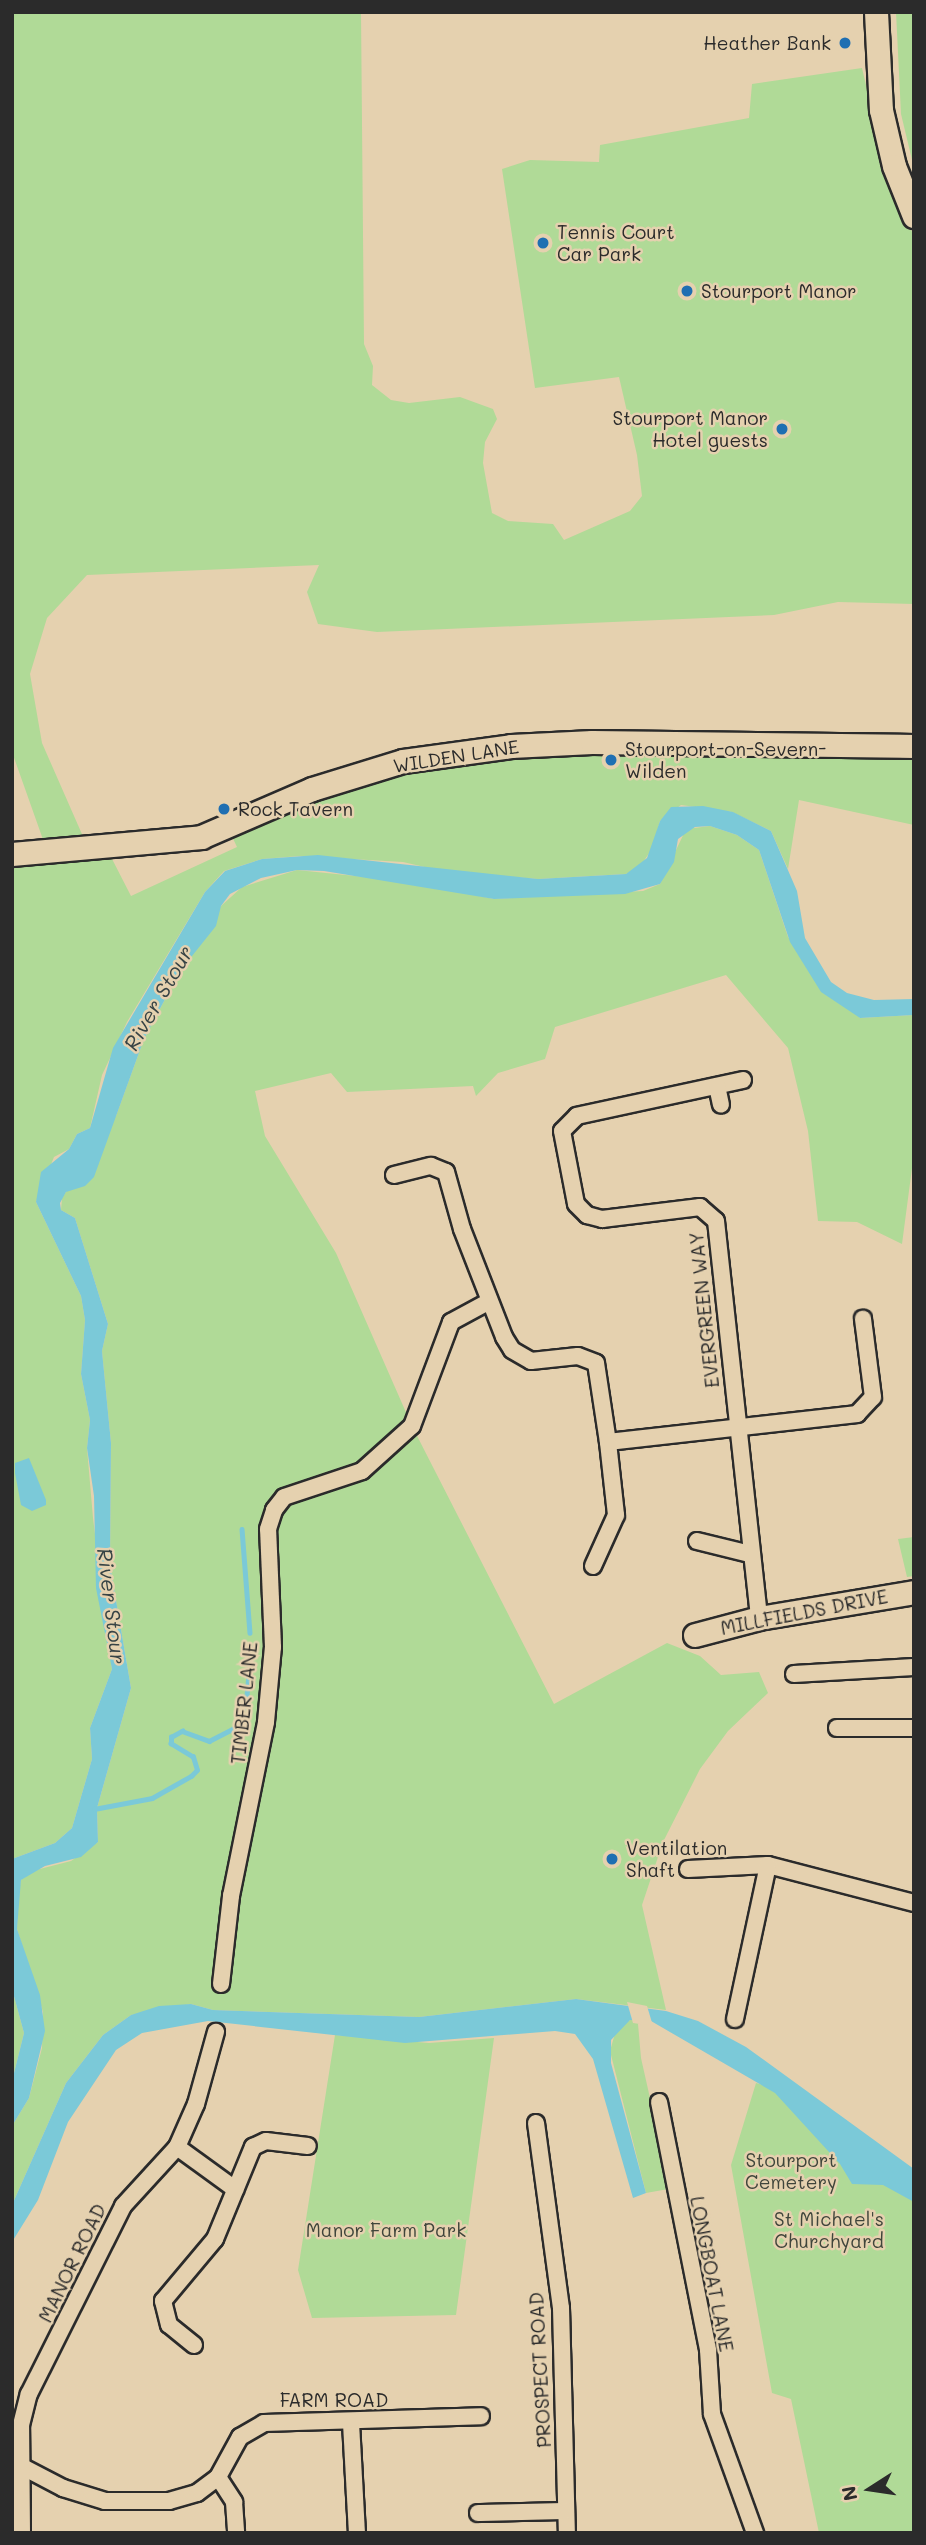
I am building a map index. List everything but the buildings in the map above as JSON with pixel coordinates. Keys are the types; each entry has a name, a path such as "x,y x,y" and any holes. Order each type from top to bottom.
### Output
{"street":[{"path":"876,12 881,110 894,166 914,216"},
{"name":"WILDEN LANE","path":"12,854 201,837 312,789 403,761 511,746 592,742 914,746"},
{"name":"EVERGREEN WAY","path":"743,1080 577,1116 568,1120 562,1131 576,1204 587,1215 602,1219 700,1207 714,1217 759,1618"},
{"path":"717,1086 721,1105"},
{"path":"394,1175 431,1166 446,1172 488,1302 512,1350 523,1358 578,1356 596,1363 616,1515 593,1566"},
{"name":"TIMBER LANE","path":"221,1984 231,1896 266,1722 273,1647 268,1529 274,1510 284,1497 362,1471 412,1426 451,1322 488,1302"},
{"path":"608,1442 857,1414 867,1408 873,1397 863,1319"},
{"path":"697,1541 750,1554"},
{"name":"MILLFIELDS DRIVE","path":"695,1634 759,1618 914,1592"},
{"path":"794,1674 914,1667"},
{"path":"837,1728 914,1728"},
{"path":"735,2019 768,1865"},
{"path":"688,1869 768,1865 914,1903"},
{"name":"MANOR ROAD","path":"22,2533 16,2517 21,2425 38,2372 71,2317 123,2206 177,2147 196,2104 216,2032"},
{"name":"LONGBOAT LANE","path":"659,2102 708,2350 712,2414 755,2533"},
{"name":"PROSPECT ROAD","path":"536,2123 561,2308 567,2533"},
{"path":"194,2345 169,2325 163,2301 215,2239 235,2189 259,2143 308,2146"},
{"path":"177,2147 235,2189"},
{"name":"FARM ROAD","path":"219,2477 240,2437 264,2423 304,2419 351,2423 481,2416"},
{"path":"351,2423 357,2533"},
{"path":"19,2465 63,2488 105,2501 137,2504 197,2493 219,2477 234,2502 236,2533"},
{"path":"478,2513 566,2511"}],"green space":[{"path":"12,12 361,12 364,344 373,366 372,385 391,400 409,403 460,397 493,409 497,419 485,442 483,463 492,513 508,521 553,524 564,540 630,511 642,496 637,455 619,377 535,388 502,169 530,160 599,162 600,145 749,118 752,84 862,68 890,187 914,236 914,604 838,602 774,615 377,632 318,624 307,592 319,565 87,575 47,618 30,674 42,743 85,841 46,848 12,752"},
{"path":"896,12 914,12 914,168 901,114"},
{"path":"914,746 914,825 799,800 788,869 771,831 732,812 681,805 660,821 652,849 639,868 626,874 538,879 442,871 403,862 300,856 262,859 224,871 205,892 127,1022 102,1075 90,1128 77,1134 69,1149 54,1157 36,1202 81,1296 85,1320 81,1374 90,1420 87,1448 93,1518 112,1669 90,1728 92,1759 72,1828 55,1843 12,1859 12,863 110,855 131,896 237,847 228,828 453,753"},
{"path":"710,826 737,835 759,850 788,937 860,1018 914,1015 914,1153 902,1244 857,1222 818,1221 808,1131 788,1048 726,975 555,1027 545,1059 498,1073 476,1096 473,1086 347,1092 331,1073 255,1091 265,1136 336,1253 412,1426 554,1704 667,1643 700,1656 721,1675 759,1672 768,1693 728,1731 700,1769 663,1842 642,1905 666,2010 576,1999 419,2017 213,2010 191,2004 131,2015 103,2035 66,2083 12,2205 12,2126 29,2098 42,2048 43,2012 17,1929 21,1880 32,1871 71,1861 98,1842 97,1808 131,1688 110,1565 111,1443 102,1351 108,1324 75,1218 61,1210 62,1198 116,1116 144,1039 180,971 221,906 242,887 297,870 404,881 494,899 643,891 660,884 686,829"},
{"path":"914,1537 914,1576 907,1577 898,1539"},
{"path":"12,1989 24,2033 12,2081"},
{"path":"645,2019 638,2024 641,2058 650,2098 659,2102 674,2188 646,2193 610,2051 616,2030 630,2020"},
{"name":"Manor Farm Park","path":"335,2035 429,2043 494,2038 456,2315 312,2318 298,2270"},
{"name":"St Michael's Churchyard","path":"756,2083 788,2092 914,2186 914,2533 819,2533 791,2399 772,2393 731,2165"}],"water":[{"name":"River Stour","path":"703,806 733,812 771,831 797,891 805,938 831,982 847,993 874,1000 914,999 914,1015 860,1018 821,992 790,942 759,850 737,835 710,826 695,827 678,839 674,862 660,884 625,894 494,899 324,871 297,870 261,878 230,894 221,906 216,926 180,971 144,1039 94,1177 85,1186 66,1192 60,1203 61,1210 75,1218 108,1324 102,1351 111,1443 110,1565 131,1688 97,1808 98,1842 81,1857 45,1866 21,1880 17,1929 40,1995 45,2031 29,2098 12,2126 12,2081 24,2033 12,1989 12,1859 55,1843 72,1828 92,1759 90,1728 112,1669 96,1588 94,1496 87,1448 90,1420 81,1374 85,1320 81,1296 36,1202 41,1172 69,1149 77,1134 90,1128 113,1048 205,892 225,871 262,859 318,855 538,879 626,874 647,858 660,821 671,807"},
{"path":"29,1458 46,1500 46,1505 32,1511 21,1505 15,1473 15,1463"},
{"path":"576,1999 666,2011 698,2021 746,2047 914,2169 914,2202 883,2185 852,2184 840,2164 775,2093 651,2021 630,2020 611,2040 611,2063 646,2193 633,2198 593,2059 575,2034 555,2031 405,2043 208,2021 142,2033 116,2050 68,2122 38,2200 12,2242 12,2205 66,2083 103,2035 131,2015 159,2006 191,2004 213,2010 419,2017"}],"pier":[{"path":"627,2002 647,2006 653,2026 633,2023"}],"waterway":[{"path":"242,1529 250,1633"},
{"path":"94,1809 152,1798 197,1770 193,1757 171,1744 171,1737 182,1731 209,1741 235,1728 246,1701 251,1648"}],"place":[{"name":"Heather Bank","path":"845,43"},
{"name":"Tennis Court Car Park","path":"543,243"},
{"name":"Stourport Manor","path":"687,291"},
{"name":"Stourport Manor Hotel guests","path":"782,429"},
{"name":"Stourport-on-Severn- Wilden","path":"611,760"},
{"name":"Rock Tavern","path":"224,809"},
{"name":"Ventilation Shaft","path":"612,1859"}],"park label":[{"name":"Stourport Cemetery","path":"791,2171"}]}
